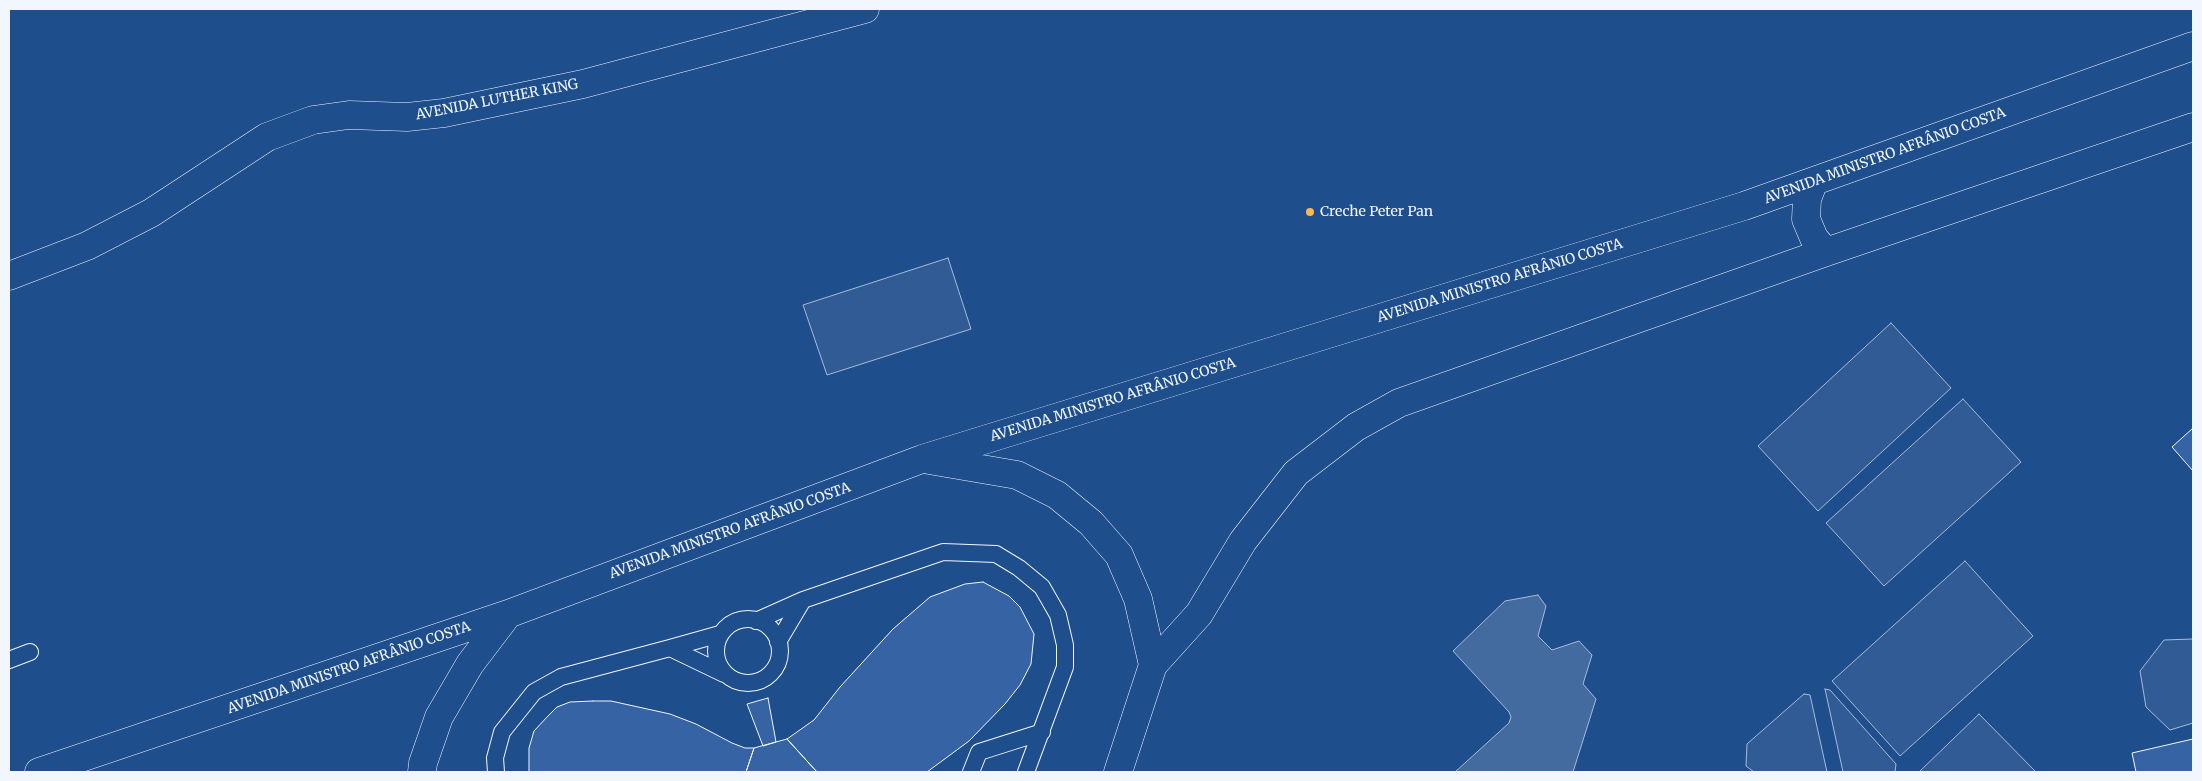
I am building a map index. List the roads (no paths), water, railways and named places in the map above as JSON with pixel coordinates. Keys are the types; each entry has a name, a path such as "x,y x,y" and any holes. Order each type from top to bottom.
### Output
{"street":[{"name":"AVENIDA LUTHER KING","path":"9,276 88,246 151,213 267,137 313,120 349,116 407,117 444,113 583,84 865,9"},
{"name":"AVENIDA MINISTRO AFRÂNIO COSTA","path":"39,772 508,614 922,459 1735,208 2193,46"},
{"path":"1118,772 1153,665 1200,614 1243,542 1296,473 1356,427 1399,403 1826,252 2193,127"},
{"path":"1814,181 1807,199 1806,219 1814,238 1826,252"},
{"path":"922,459 1017,475 1057,495 1091,523 1119,554 1123,563 1138,599 1153,665"},
{"path":"422,772 423,763 440,717 470,664 508,614"}],"lane":[{"path":"756,621 803,600 943,552 996,554 1042,587 1058,615 1065,645 1065,667 1026,772"},
{"path":"778,642 803,600"},
{"path":"670,648 733,680 743,683 754,683 772,673 778,663 778,642 773,632 766,625 746,619 736,621 727,626 720,634 716,655 718,665 724,674"},
{"path":"496,772 495,758 502,732 534,692 561,677 720,634"},
{"path":"9,660 30,652"},
{"path":"971,772 979,752 1042,732"}],"place":[{"name":"Creche Peter Pan","path":"1310,212"}]}
